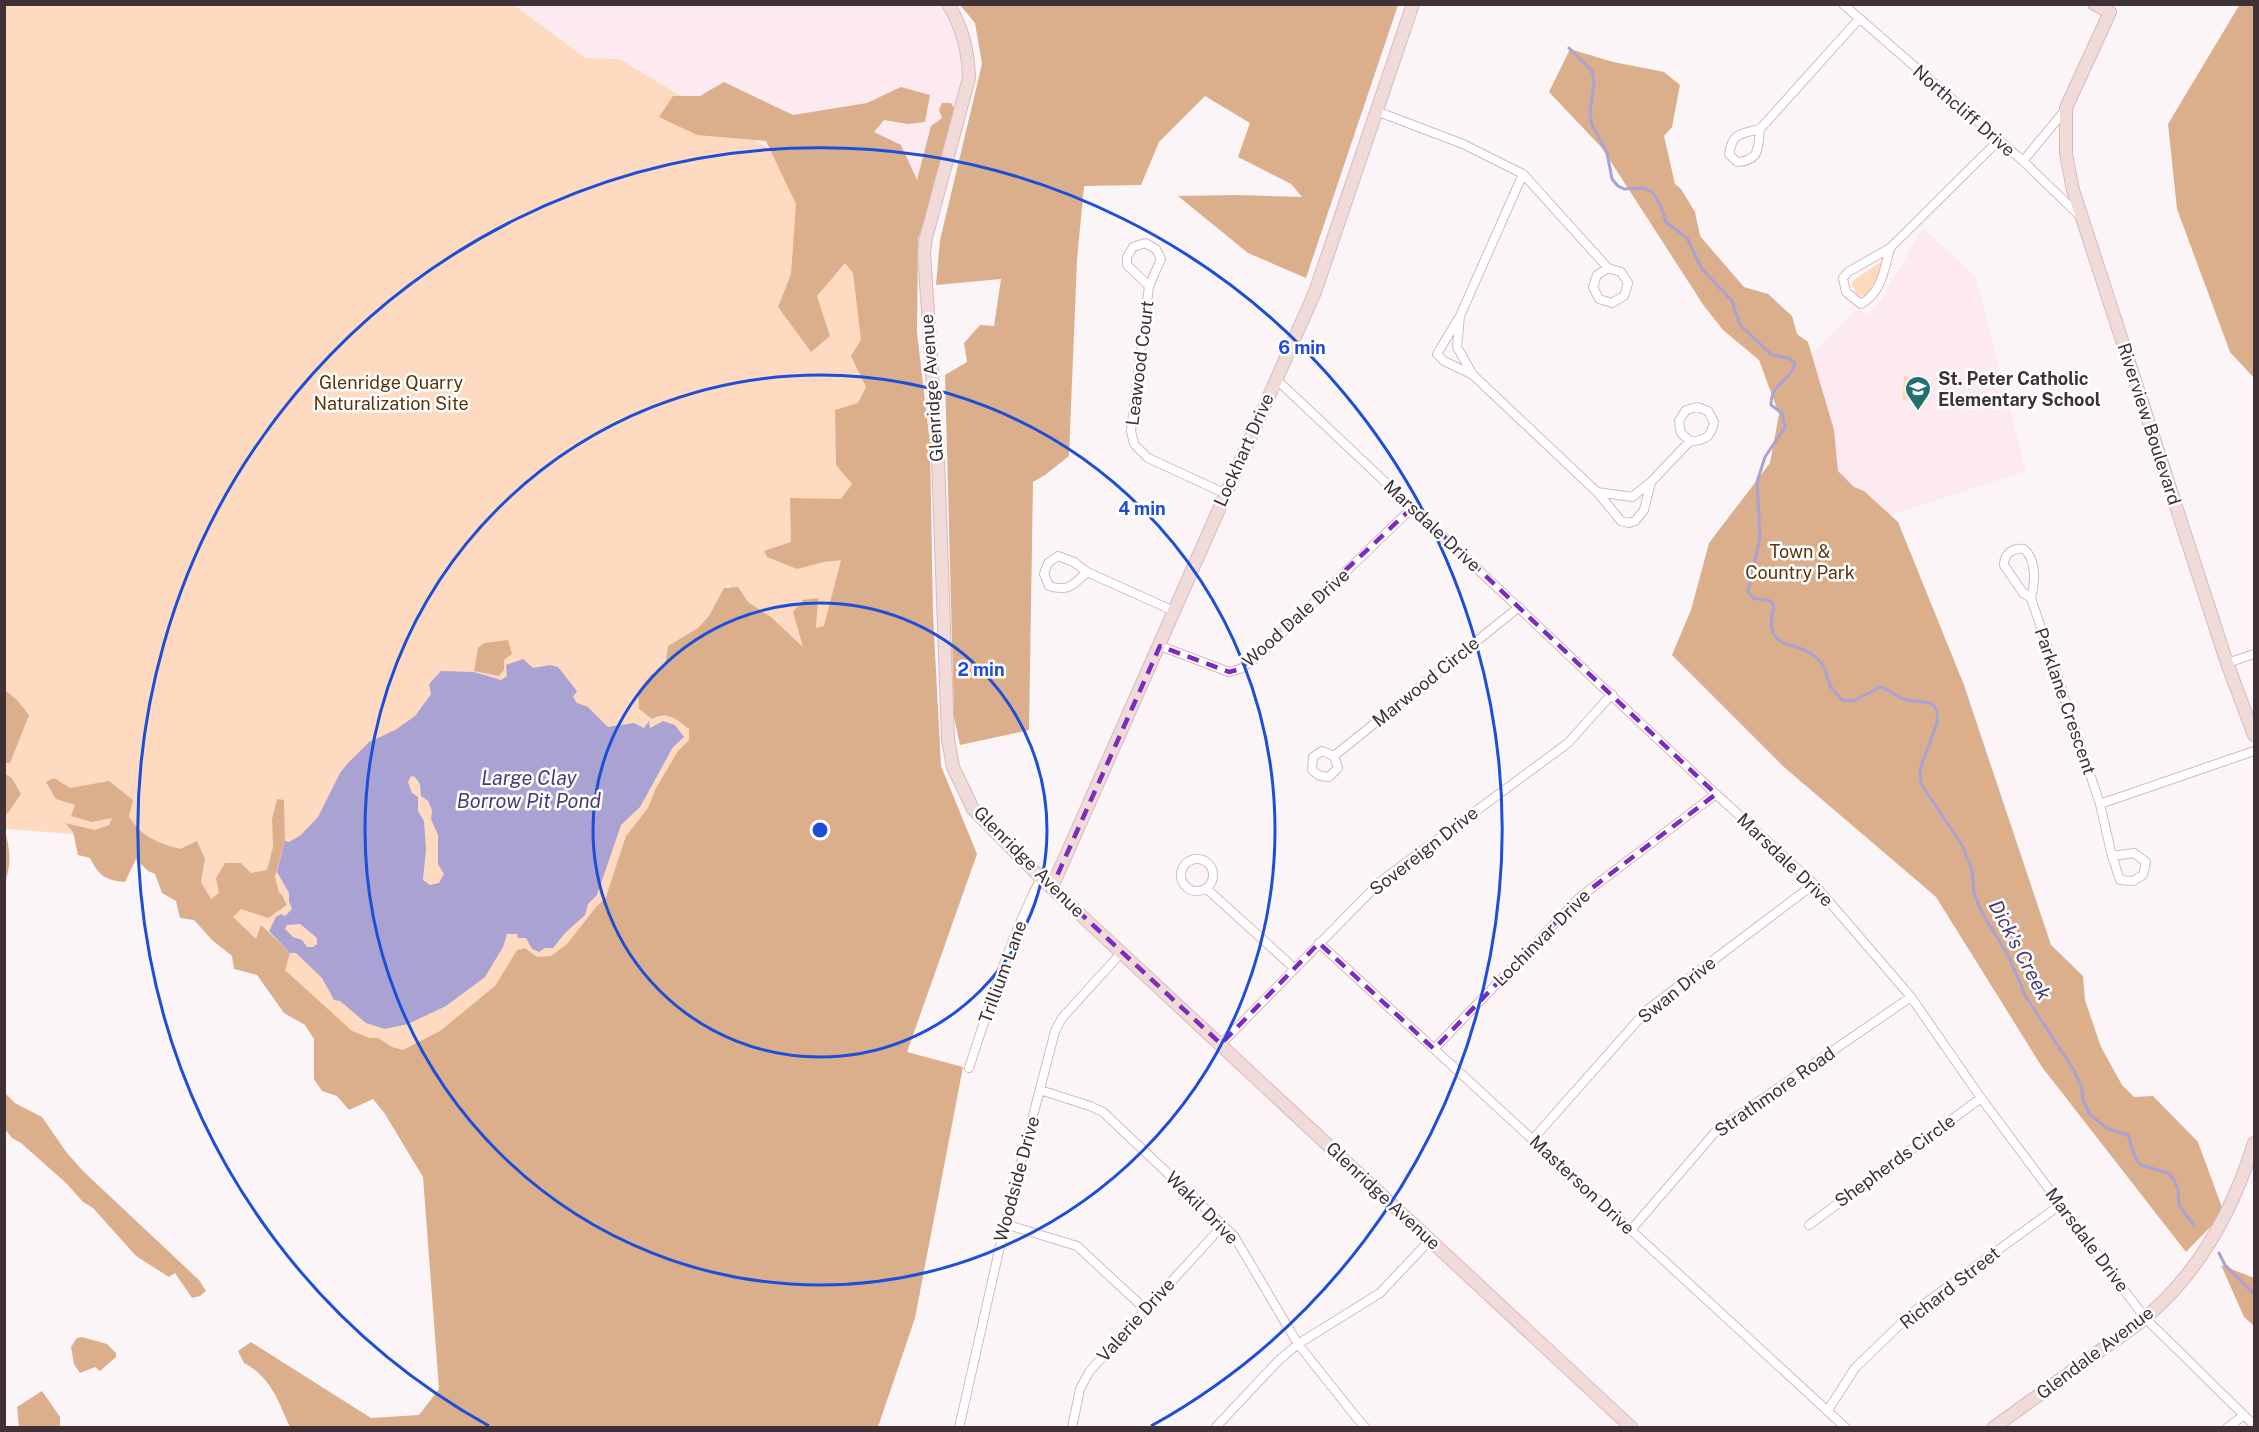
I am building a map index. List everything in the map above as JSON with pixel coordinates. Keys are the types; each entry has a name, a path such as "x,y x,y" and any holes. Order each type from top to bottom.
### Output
{"main road":[{"name":"Glenridge Avenue","path":"948,4 955,15 965,42 969,78 965,100 926,238 924,275 938,458 948,739 953,767 973,809 1041,878 1632,1428"},
{"name":"Lockhart Drive","path":"1052,887 1160,646 1224,493 1315,292 1413,4"},
{"path":"2094,4 2112,8"},
{"name":"Riverview Boulevard","path":"2112,8 2066,108 2065,141 2068,166 2073,190 2227,663 2254,735"},
{"name":"Glendale Avenue","path":"1993,1428 2145,1318 2186,1275 2209,1245 2229,1210 2254,1143"}],"street":[{"name":"Northcliff Drive","path":"1843,4 2023,161 2083,220"},
{"path":"1760,129 1758,150 1753,158 1749,161 1737,162 1729,154 1731,141 1738,135 1760,129 1859,19"},
{"name":"Riverview Boulevard","path":"2023,161 2066,108"},
{"path":"1376,111 1463,144 1522,174 1608,268 1621,272 1628,283 1624,296 1612,303 1599,299 1593,287 1597,274 1608,268"},
{"path":"1890,248 1880,285 1869,300 1861,304 1846,292 1843,278 1848,272 1890,248 1998,141"},
{"path":"1473,375 1444,361 1437,354 1460,316 1522,174"},
{"name":"Leawood Court","path":"1149,286 1128,265 1127,257 1132,247 1145,243 1156,249 1161,259 1149,286 1131,431 1134,444 1148,458 1224,493"},
{"path":"1460,316 1457,347 1473,375 1598,492 1621,521 1629,523 1635,521 1644,510 1651,482"},
{"name":"Marsdale Drive","path":"1276,379 1814,884 1911,997 1981,1098 2145,1318 2254,1425"},
{"path":"1598,492 1632,497 1651,482 1690,441 1702,441 1711,434 1714,422 1708,411 1697,407 1686,410 1679,421 1681,433 1690,441"},
{"name":"Wood Dale Drive","path":"1160,646 1229,672 1240,669 1254,660 1413,507"},
{"name":"Parklane Crescent","path":"2031,598 2023,593 2004,565 2006,555 2014,549 2024,549 2031,558 2034,588 2031,598 2100,804 2112,856"},
{"path":"1087,572 1072,586 1062,590 1049,586 1044,574 1048,563 1058,556 1074,562 1087,572 1174,611"},
{"name":"Marwood Circle","path":"1334,756 1519,607"},
{"path":"2227,663 2254,654"},
{"name":"Sovereign Drive","path":"1221,1044 1381,881 1568,743 1612,694"},
{"path":"2100,804 2254,751"},
{"name":"Lochinvar Drive","path":"1434,1049 1580,897 1716,794"},
{"path":"1200,858 1211,865 1214,878 1207,889 1194,892 1183,885 1180,872 1187,861 1200,858"},
{"name":"Trillium Lane","path":"969,1068 1003,967 1041,878"},
{"name":"Swan Drive","path":"1533,1139 1647,1010 1814,884"},
{"path":"1207,889 1294,968"},
{"name":"Masterson Drive","path":"1318,943 1846,1428"},
{"name":"Woodside Drive","path":"959,1428 1005,1224 1055,1031 1062,1018 1121,953"},
{"name":"Strathmore Road","path":"1631,1230 1717,1130 1911,997"},
{"name":"Wakil Drive","path":"1040,1090 1103,1112 1234,1236 1299,1344 1366,1428"},
{"name":"Shepherds Circle","path":"1809,1225 1981,1098"},
{"name":"Richard Street","path":"1828,1410 1855,1368 1913,1312 2060,1205"},
{"path":"1005,1224 1077,1246 1145,1309"},
{"name":"Valerie Drive","path":"1072,1428 1080,1389 1089,1371 1222,1225"},
{"path":"1215,1428 1279,1360 1299,1344 1380,1293 1430,1240"},
{"path":"2227,1428 2244,1415"}],"highlighted area":[{"path":"1413,507 1716,794 1580,897 1434,1049 1319,943 1221,1044 1052,887 1160,646 1229,672 1240,669"}],"shaded area":[{"path":"514,5 940,5 957,38 962,75 961,90 916,238 621,59 585,58"},
{"name":"St. Peter Catholic Elementary School","path":"1923,228 1976,277 2026,471 1890,515 1864,491 1854,487 1838,471 1811,354 1857,309 1868,314 1878,305"}],"green space":[{"path":"2240,4 2254,5 2254,378 2230,352 2177,209 2168,124"},
{"name":"Glenridge Quarry Naturalization Site","path":"4,5 514,5 585,58 620,59 916,238 831,687 728,584 682,719 701,733 497,1194 128,838 5,829"},
{"path":"960,5 1398,5 1306,278 1248,253 1178,196 1302,197 1291,184 1238,157 1250,123 1205,96 1159,142 1141,185 1084,186 1077,260 1069,456 1033,482 1029,730 960,745 954,717 945,375 967,362 964,343 980,325 994,326 1001,279 936,285 940,240 982,64 975,23"},
{"name":"Town & Country Park","path":"1570,49 1613,62 1664,72 1680,85 1672,127 1664,136 1675,184 1681,189 1695,212 1700,236 1744,287 1768,294 1792,316 1797,334 1808,342 1834,430 1838,471 1854,487 1864,491 1898,522 1964,685 2051,945 2083,976 2085,1000 2101,1047 2122,1085 2134,1097 2153,1096 2198,1142 2224,1213 2186,1252 2042,1067 1936,897 1784,767 1672,655 1691,610 1709,543 1770,463 1779,414 1759,360 1723,330 1704,306 1602,148 1549,92"},
{"path":"724,82 793,115 867,103 901,87 930,95 925,122 908,124 884,120 874,132 901,145 917,180 931,126 942,118 939,110 942,103 951,103 956,111 937,184 918,239 917,332 930,444 933,615 941,766 977,854 907,1052 963,1067 915,1318 878,1427 290,1427 267,1383 261,1375 244,1363 238,1351 251,1342 371,1418 419,1415 439,1389 423,1177 385,1114 373,1099 349,1110 337,1096 322,1091 314,1079 314,1039 305,1025 284,1013 257,975 234,969 232,956 212,940 194,920 180,918 176,901 162,893 155,874 148,871 136,859 125,882 112,880 103,876 96,869 90,858 78,855 73,832 65,823 95,830 109,825 112,818 92,822 71,816 75,805 56,799 46,782 54,778 70,788 109,781 133,800 129,816 145,834 180,849 197,841 205,859 201,882 211,899 219,893 216,878 225,863 241,863 251,873 267,870 273,847 272,819 277,799 284,800 285,841 275,877 279,893 287,905 268,918 241,909 233,917 256,939 261,925 290,953 285,970 352,1031 370,1038 378,1038 392,1047 403,1050 440,1031 495,986 517,950 525,948 537,957 551,956 567,944 606,897 626,836 648,808 656,788 678,751 689,740 689,729 676,720 667,716 657,716 652,719 639,709 638,691 651,675 665,666 668,646 698,628 709,616 724,588 738,587 748,602 771,617 803,647 793,612 803,600 818,598 816,628 824,626 841,560 797,569 767,557 764,551 791,542 790,498 841,499 852,484 836,465 835,410 858,403 866,387 851,356 861,340 853,273 845,263 817,296 830,336 811,352 778,307 791,274 796,204 766,141 697,135 659,117 673,96 700,96"},
{"path":"1882,261 1884,265 1871,292 1864,296 1857,295 1852,285 1854,280"},
{"path":"1904,376 1923,380 1922,394 1902,401"},
{"path":"508,640 512,654 504,660 504,670 499,676 474,671 478,648 484,643"},
{"path":"5,690 29,715 10,763 5,763"},
{"path":"5,774 12,778 21,794 5,817"},
{"path":"4,828 9,855 9,868 5,882"},
{"path":"5,1093 15,1103 42,1117 67,1153 84,1172 199,1280 206,1291 192,1298 175,1273 169,1277 136,1256 93,1208 83,1202 66,1183 21,1143 12,1138 5,1129"},
{"path":"2221,1265 2254,1278 2254,1326 2244,1317"},
{"path":"82,1337 107,1344 116,1353 116,1357 100,1371 95,1367 80,1373 74,1364 71,1347 77,1338"},
{"path":"42,1391 60,1417 60,1427 19,1427 17,1407"}],"water":[{"name":"Large Clay Borrow Pit Pond","path":"523,659 533,668 550,665 558,667 577,691 573,697 577,703 588,707 608,727 634,723 644,728 649,721 650,728 663,721 675,725 684,737 673,747 640,807 621,825 597,895 588,904 585,915 565,933 553,948 545,948 539,952 532,949 526,938 518,938 517,934 507,934 503,947 485,977 446,1006 408,1024 385,1029 366,1023 340,1001 334,1000 322,978 296,953 290,953 269,931 276,917 281,914 285,916 292,909 289,893 277,872 285,841 289,842 301,835 318,817 340,773 369,742 395,730 415,716 431,694 429,684 441,671 474,672 501,680 507,676 506,665","holes":["411,776 415,777 420,784 421,796 428,801 432,810 431,819 438,835 438,864 444,874 439,883 430,885 423,880 426,849 424,821 418,811 418,797 412,793 408,782","300,924 317,938 317,944 313,947 307,947 302,940 293,937 285,929 287,925"]}],"waterway":[{"name":"Dick's Creek","path":"1569,48 1592,71 1594,81 1590,112 1592,125 1607,153 1612,179 1624,189 1643,188 1652,192 1661,206 1666,222 1687,238 1702,269 1732,301 1740,325 1772,355 1789,358 1795,364 1789,375 1777,387 1772,398 1771,405 1782,413 1785,427 1765,457 1757,482 1760,537 1748,592 1753,598 1771,601 1774,606 1773,632 1777,639 1809,652 1818,659 1831,687 1842,700 1853,701 1881,687 1903,699 1928,702 1936,708 1937,723 1920,769 1921,784 1962,845 1972,870 1974,892 1980,909 2009,957 2026,997 2074,1070 2090,1115 2108,1129 2128,1135 2136,1160 2141,1165 2168,1173 2173,1178 2178,1189 2179,1205 2194,1226"},
{"path":"2219,1253 2225,1265 2254,1294"}],"place":[{"name":"St. Peter Catholic Elementary School","path":"1918,412"}]}
